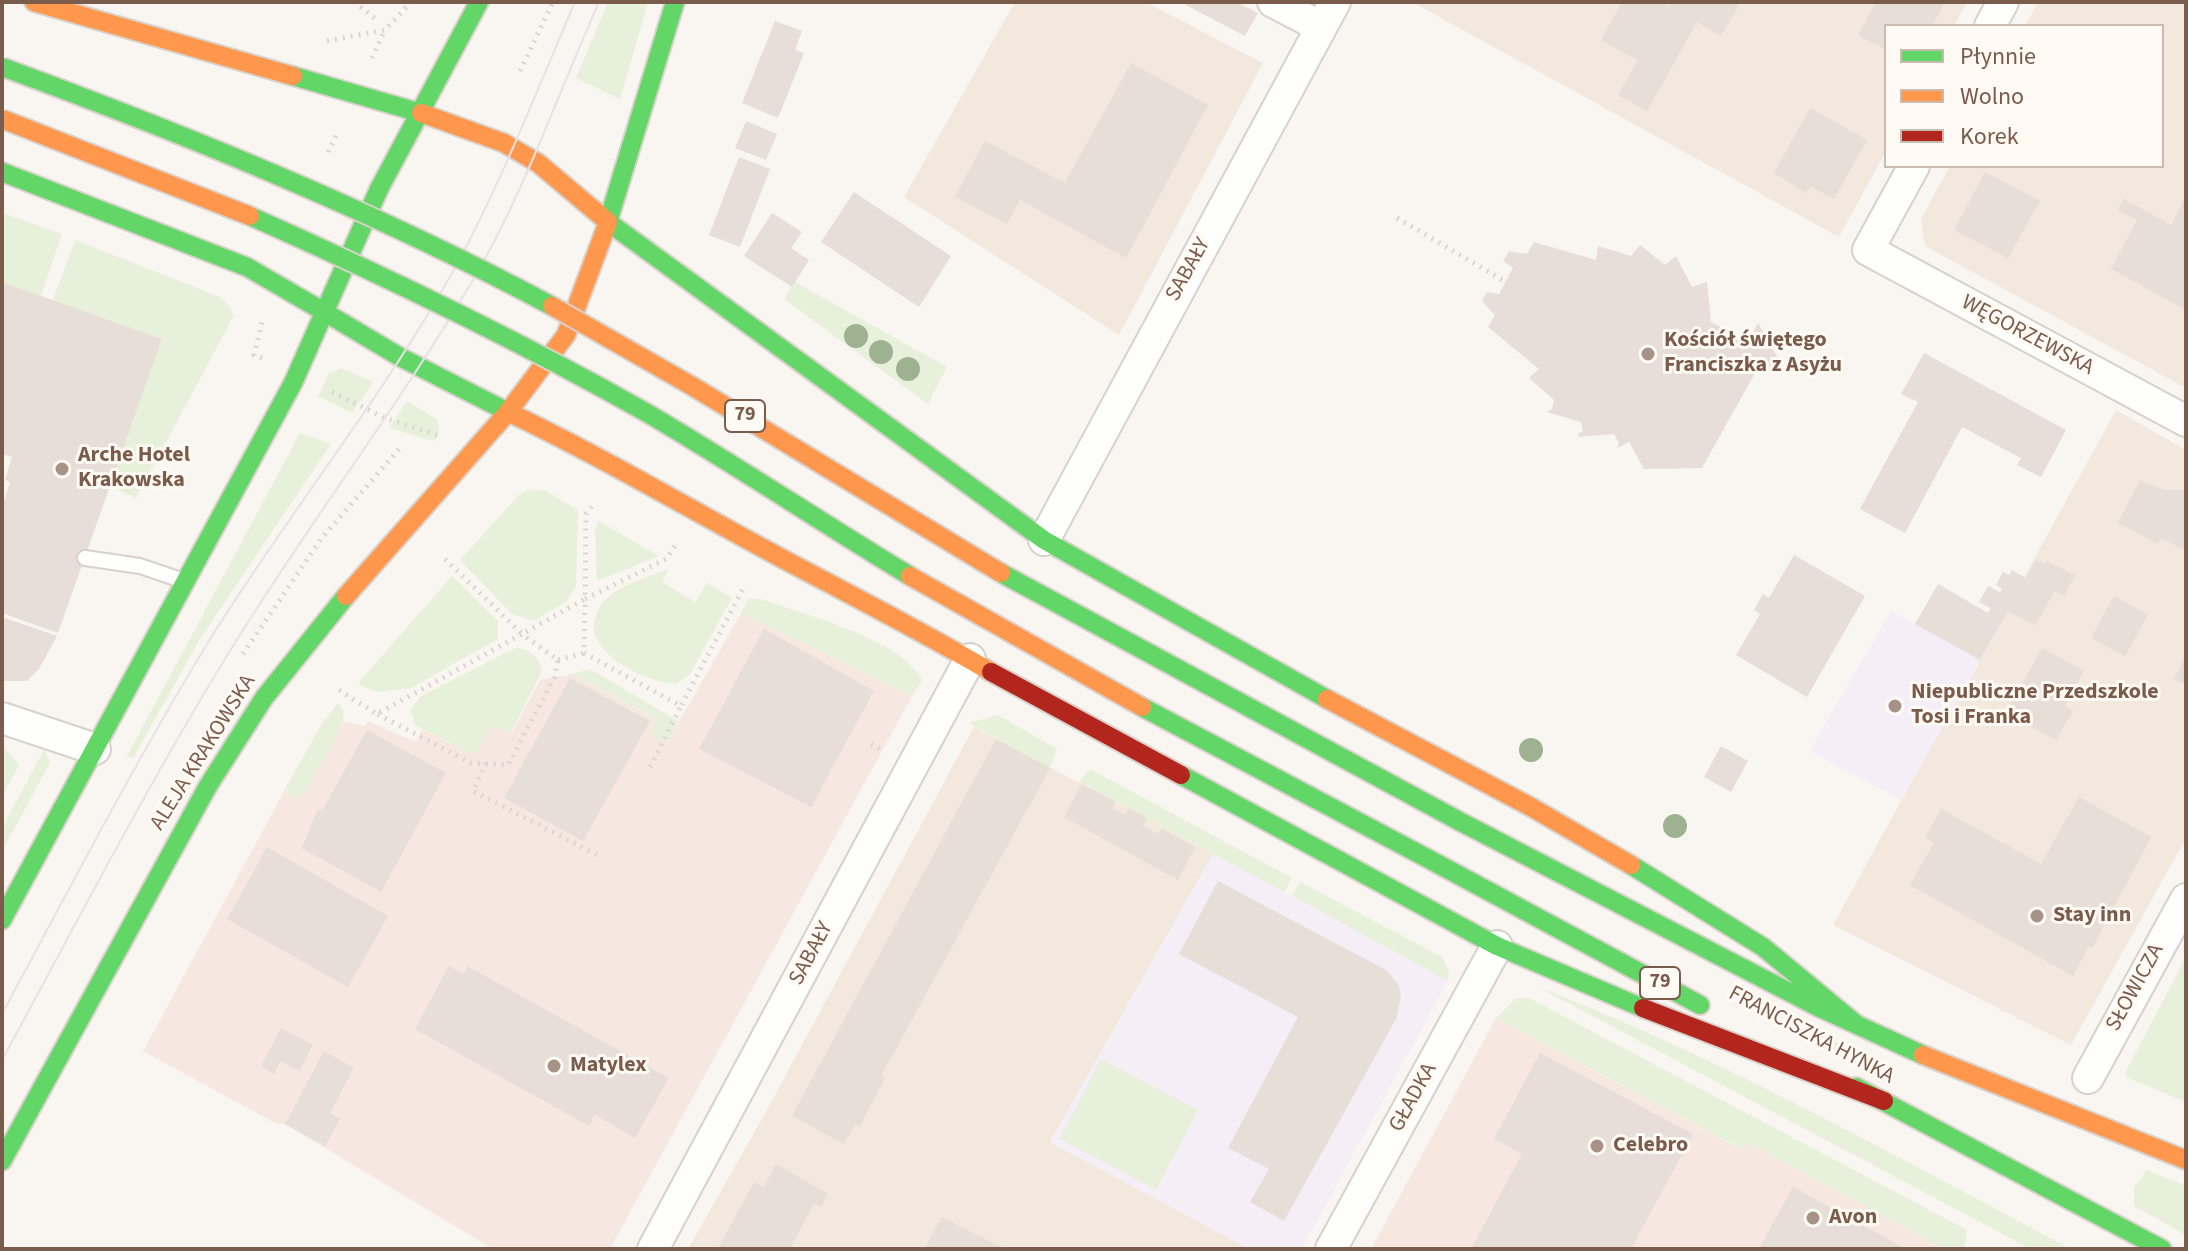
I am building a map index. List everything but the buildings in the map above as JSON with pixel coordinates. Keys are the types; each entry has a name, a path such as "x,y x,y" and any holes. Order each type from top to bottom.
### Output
{"main road":[{"path":"34,2 421,113 504,143 538,163 608,222 1044,540 1215,639 1531,807 1634,867 1763,947 1856,1024"},
{"path":"4,912 293,383 321,310 479,2"},
{"path":"608,222 675,2"},
{"name":"FRANCISZKA HYNKA","path":"2,67 279,174 534,296 669,370 950,543 1101,629 1752,975 1951,1067 2186,1160"},
{"name":"FRANCISZKA HYNKA","path":"2,119 256,217 394,280 511,340 646,413 928,587 1077,673 2162,1249"},
{"path":"2,172 247,267 400,357 577,445 800,568 876,605 1497,946 1607,994 1884,1101"},
{"name":"ALEJA KRAKOWSKA","path":"2,1161 208,786 264,698 318,628 508,412 566,335 608,222"}],"street":[{"path":"1273,2 1328,14"},
{"path":"1991,24 2003,2"},
{"name":"SABAŁY","path":"1044,540 1328,14"},
{"name":"WĘGORZEWSKA","path":"1913,168 1868,250 2186,421"},
{"name":"SABAŁY","path":"653,1249 970,659"},
{"path":"2,718 95,749"},
{"name":"SŁOWICZA","path":"2088,1078 2186,899"},
{"name":"GŁADKA","path":"1331,1249 1497,946"}],"lane":[{"path":"85,558 140,566 185,581"}],"path":[{"path":"354,2 376,19"},
{"path":"318,42 385,30 411,2"},
{"path":"520,71 553,2"},
{"path":"1397,218 1506,282"},
{"path":"584,653 586,514 595,502"},
{"path":"377,714 585,599 666,559 675,546"},
{"path":"445,559 522,634 558,660"},
{"path":"650,767 745,585"},
{"path":"558,660 584,653 681,706"},
{"path":"339,690 377,714 471,763 508,765 554,678 558,660"},
{"path":"486,763 473,791 601,857"}],"shaded area":[{"path":"1015,2 1145,2 1263,63 1119,335 904,197"},
{"path":"1412,2 1967,2 1955,24 1884,24 1884,155 1839,237"},
{"path":"2038,2 2186,2 2186,388 1925,246 1921,219 1949,168 2164,168 2164,24 2026,24"},
{"path":"2116,410 2186,450 2186,838 2071,1045 1833,925"},
{"name":"Niepubliczne Przedszkole Tosi i Franka","path":"1938,584 2003,621 1901,800 1809,751 1891,611 1915,624"},
{"path":"741,613 912,696 610,1249 493,1249 285,1124 277,1124 143,1051 286,788 288,793 341,729 343,721 365,726 368,721 416,742 422,729 469,753 493,725 512,733 540,680 572,674 658,720 667,743"},
{"path":"974,727 1213,854 1050,1142 1250,1249 688,1249 762,1119"},
{"path":"1213,854 1448,981 1302,1249 1250,1249 1050,1142"},
{"path":"1496,1018 1738,1148 1748,1143 1945,1249 1371,1249"}],"green space":[{"path":"608,2 648,2 620,99 576,78"},
{"path":"2,213 62,234 41,296 2,282"},
{"path":"75,240 220,297 231,308 233,317 136,498 110,486 162,339 53,300"},
{"path":"795,282 947,367 928,404 784,299"},
{"path":"341,368 373,382 352,413 318,396 329,374"},
{"path":"407,401 438,420 439,434 434,441 389,428"},
{"path":"300,433 331,444 200,639 133,758 127,756"},
{"path":"544,490 578,510 576,586 567,601 537,619 528,620 511,613 460,560 518,496 525,491"},
{"path":"598,521 659,556 597,581 595,530"},
{"path":"669,569 662,582 695,602 707,583 732,598 690,674 676,684 652,679 616,661 606,652 594,632 595,618 608,597"},
{"path":"452,576 498,621 498,639 411,688 379,692 361,686 359,682"},
{"path":"748,599 761,599 873,640 911,665 922,680 912,696 741,613"},
{"path":"515,648 533,654 542,671 511,733 493,725 476,753 469,753 415,725 411,710 420,697"},
{"path":"590,669 678,721 668,743 649,735 657,719 572,674"},
{"path":"338,703 344,711 341,729 306,791 301,796 291,798 286,787 323,722"},
{"path":"998,715 1057,749 1050,768 969,723"},
{"path":"2,745 19,765 2,797"},
{"path":"44,750 50,763 2,851 2,828"},
{"path":"1090,769 1292,878 1284,892 1079,782"},
{"path":"1300,882 1442,957 1449,972 1448,981 1292,896"},
{"path":"2186,957 2186,1102 2128,1078 2125,1073"},
{"path":"1536,986 1741,1076 2071,1249 2031,1249"},
{"path":"1516,998 1529,998 1967,1230 1964,1249 1945,1249 1748,1143 1739,1148 1496,1018"},
{"path":"1832,1040 1883,1064 1878,1072 1829,1046"},
{"path":"1101,1059 1198,1110 1156,1190 1060,1139"},
{"path":"2147,1170 2186,1186 2186,1235 2134,1206 2134,1187"}],"tram line":[{"path":"2,1014 128,781 207,644 397,363 456,266 504,168 575,2"},
{"path":"2,1060 140,805 228,654 414,375 473,280 524,178 599,2"}],"traffic: fast":[{"path":"2,920 293,383 379,189 479,2"},
{"path":"607,225 675,2"},
{"path":"2,67 282,177 418,239 552,306"},
{"path":"293,76 421,113"},
{"path":"2,172 247,267 321,310"},
{"path":"250,216 451,310 598,386 680,433 910,576"},
{"path":"608,222 1044,540 1327,699"},
{"path":"321,310 400,357 508,412"},
{"path":"1001,573 1459,821"},
{"path":"2,1161 208,786 264,698 346,596"},
{"path":"1142,707 1438,864"},
{"path":"1181,775 1497,946 1643,1008"},
{"path":"1459,821 1818,1007 1923,1055"},
{"path":"1438,864 1700,1005"},
{"path":"1631,865 1763,947 1856,1024"},
{"path":"1856,1087 2162,1249"}],"traffic: slow":[{"path":"34,2 293,76"},
{"path":"421,113 504,143 538,163 608,222"},
{"path":"2,119 250,216"},
{"path":"346,596 508,412 566,335 607,225"},
{"path":"552,306 692,386 1001,573"},
{"path":"508,412 618,468 991,672"},
{"path":"910,576 1142,707"},
{"path":"1327,699 1531,807 1631,865"},
{"path":"1923,1055 2186,1160"}],"traffic: jam":[{"path":"991,672 1181,775"},
{"path":"1643,1008 1884,1101"}],"place":[{"name":"Kościół świętego Franciszka z Asyżu","path":"1648,354"},
{"name":"Arche Hotel Krakowska","path":"62,469"},
{"name":"Niepubliczne Przedszkole Tosi i Franka","path":"1895,706"},
{"name":"Stay inn","path":"2037,916"},
{"name":"Matylex","path":"554,1066"},
{"name":"Celebro","path":"1597,1146"},
{"name":"Avon","path":"1813,1218"}]}
